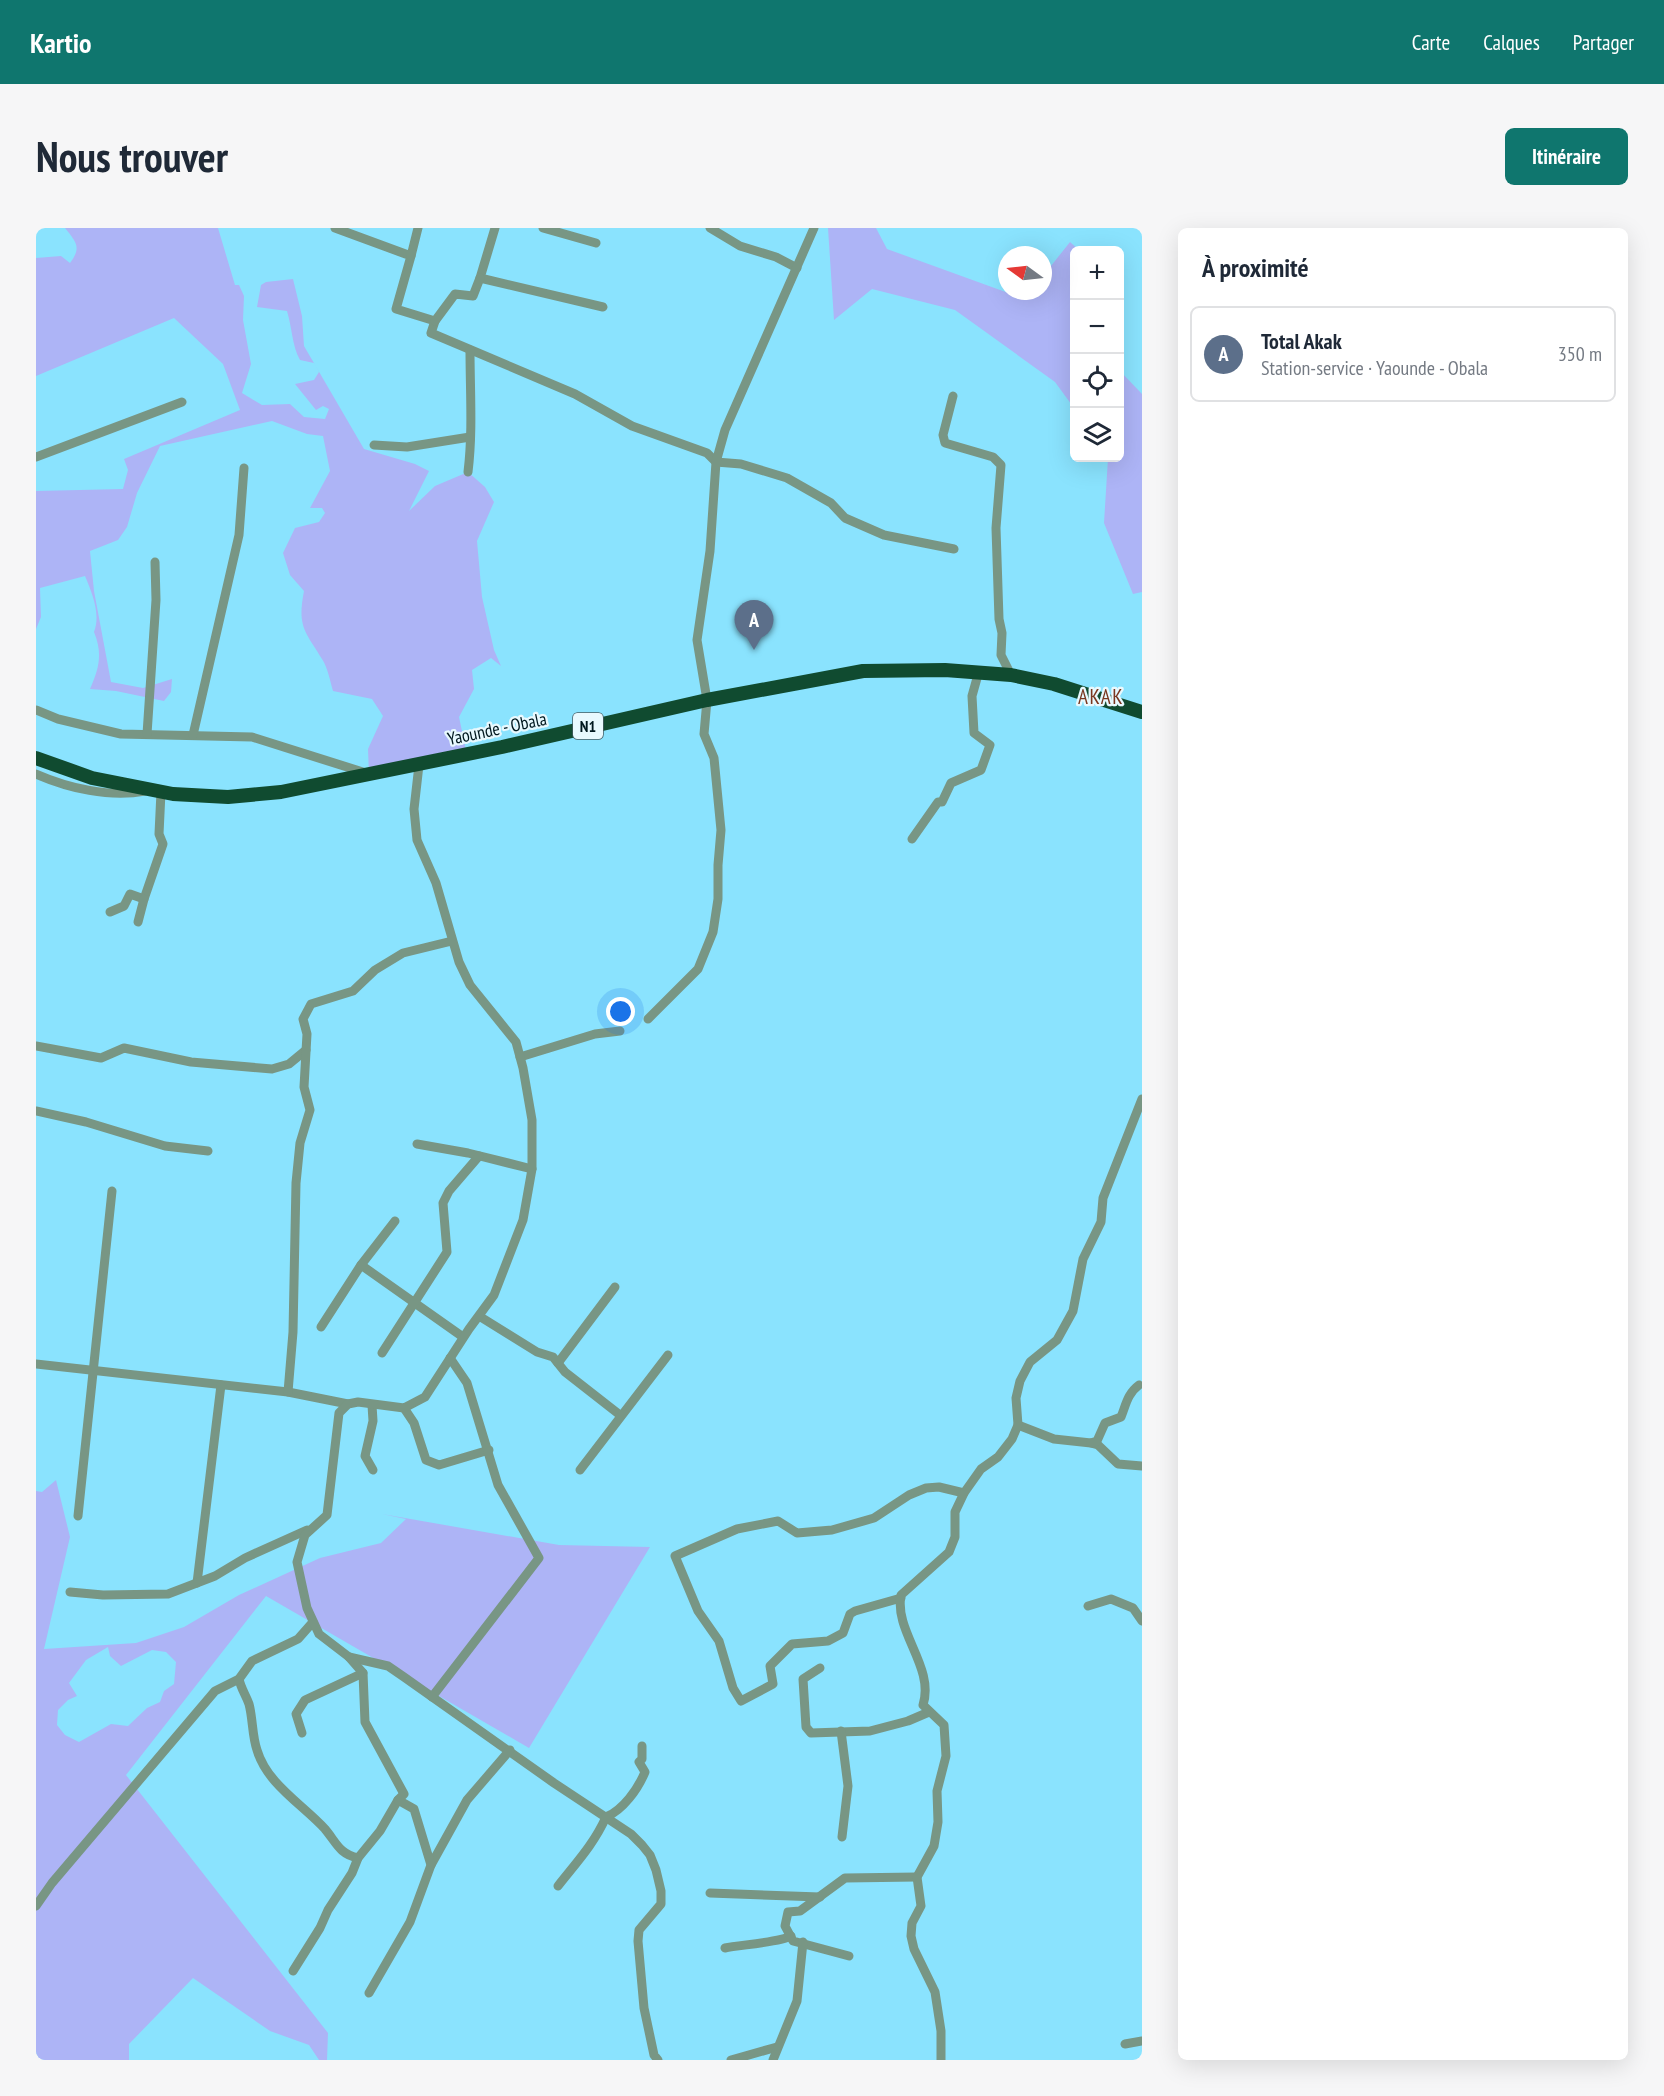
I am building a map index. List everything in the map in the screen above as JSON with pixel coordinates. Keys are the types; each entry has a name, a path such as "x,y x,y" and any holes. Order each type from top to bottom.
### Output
{"highway":[{"name":"Yaounde - Obala","path":"36,758 92,778 156,791 228,797 281,792 366,773 419,765 707,700 863,671 979,671 1011,675 1054,684 1142,712"}],"street":[{"path":"335,228 411,256"},
{"path":"418,228 396,309 435,321"},
{"path":"495,228 473,296 455,294 435,321 431,333 575,394 632,426 707,453 716,462 741,464 787,478 831,503 845,518 884,535 954,549"},
{"path":"543,228 596,243"},
{"path":"710,228 740,246 776,256 797,268"},
{"path":"648,1019 698,969 713,932 718,899 721,830 714,758 704,734 707,700 698,640 710,551 716,462 725,430 814,228"},
{"path":"480,278 603,307"},
{"path":"468,472 470,350"},
{"path":"953,396 943,435 945,443 993,457 1001,465 996,528 1001,655 1011,675"},
{"path":"36,457 182,402"},
{"path":"374,445 407,447 470,437"},
{"path":"193,735 239,535 244,468"},
{"path":"147,734 156,600 155,562"},
{"path":"912,839 938,802 942,802 951,783 981,771 990,745 974,732 972,696 979,671"},
{"path":"36,710 58,719 121,734 252,737 366,773"},
{"path":"36,1364 288,1392 348,1404 404,1408 425,1397 463,1337 494,1295 523,1220 532,1169 532,1120 516,1042 470,985 452,941 436,883 417,840 414,809 419,765"},
{"path":"36,774 70,787 127,795 156,791 159,834 163,844 138,922"},
{"path":"110,912 124,906 130,894 144,899"},
{"path":"288,1392 293,1332 296,1183 300,1143 310,1110 304,1087 308,1034 303,1019 311,1004 353,991 375,970 403,953 452,941"},
{"path":"520,1057 595,1034 620,1031"},
{"path":"36,1046 101,1058 124,1048 191,1062 272,1069 289,1065 306,1050"},
{"path":"941,2060 941,2031 935,1992 914,1950 911,1936 912,1923 921,1905 917,1877 934,1846 938,1822 937,1791 946,1756 944,1725 923,1705 926,1696 918,1661 899,1612 901,1598 909,1585 949,1552 955,1537 955,1512 964,1493 981,1470 998,1457 1012,1439 1018,1425 1016,1398 1020,1381 1030,1362 1057,1340 1073,1311 1083,1259 1101,1222 1103,1198 1142,1099"},
{"path":"36,1111 86,1122 165,1146 208,1151"},
{"path":"417,1144 532,1169"},
{"path":"382,1353 447,1252 443,1203 449,1191 480,1156"},
{"path":"78,1516 91,1370 112,1191"},
{"path":"321,1327 361,1265 394,1221"},
{"path":"361,1265 463,1337"},
{"path":"558,1364 615,1287"},
{"path":"479,1316 537,1352 553,1357 565,1372 620,1415"},
{"path":"580,1470 668,1355"},
{"path":"432,1697 539,1558 498,1485 467,1383 450,1358"},
{"path":"197,1583 221,1385"},
{"path":"1091,1443 1098,1441 1105,1423 1121,1417 1123,1405 1132,1390 1139,1385"},
{"path":"293,1971 352,1873 358,1858 380,1831 404,1794 365,1722 363,1673 349,1656 319,1634 307,1608 297,1562 305,1535 327,1515 339,1413 348,1404"},
{"path":"372,1404 373,1421 365,1456 373,1470"},
{"path":"404,1408 414,1423 426,1460 439,1465 489,1450"},
{"path":"1018,1425 1054,1439 1098,1445 1118,1464 1142,1466"},
{"path":"901,1598 855,1611 850,1614 843,1633 828,1641 792,1644 770,1666 772,1684 741,1701 733,1688 719,1641 698,1611 675,1556 737,1529 778,1521 796,1533 832,1530 874,1518 909,1495 926,1488 939,1487 964,1493"},
{"path":"70,1592 95,1595 168,1594 215,1576 257,1552 299,1536 314,1526"},
{"path":"1088,1606 1111,1599 1133,1608 1142,1621"},
{"path":"36,1906 52,1883 215,1691 239,1679 252,1661 298,1638 313,1622"},
{"path":"349,1656 388,1666 554,1783 631,1834 650,1855 661,1891 659,1908 639,1930 638,1941 644,2008 654,2055 658,2060"},
{"path":"820,1668 803,1679 806,1727 811,1733 870,1731 908,1721 929,1712"},
{"path":"302,1733 296,1714 305,1700 363,1673"},
{"path":"239,1679 241,1691 248,1702 256,1749 269,1773 326,1830 338,1848 349,1856 358,1858"},
{"path":"841,1731 848,1786 842,1837"},
{"path":"558,1886 575,1862 584,1856 592,1845 606,1817 615,1813 641,1781 645,1772 639,1762 642,1759 642,1746"},
{"path":"369,1993 410,1922 430,1865 466,1800 510,1750"},
{"path":"398,1800 414,1809 430,1865"},
{"path":"849,1956 803,1942 800,1944 785,1926 788,1912 800,1911 845,1878 917,1877"},
{"path":"710,1893 819,1897"},
{"path":"724,1948 762,1941 785,1940 791,1936"},
{"path":"773,2060 797,2001 803,1942"},
{"path":"1125,2044 1142,2041"},
{"path":"731,2060 777,2047"}],"shaded area":[{"path":"65,228 218,228 235,285 239,285 244,296 243,320 251,364 242,393 262,405 290,404 304,417 325,419 329,409 323,406 316,410 295,384 314,380 319,372 364,449 415,464 429,471 409,511 435,486 468,472 485,487 494,502 477,541 482,597 494,650 501,666 491,658 472,670 474,689 459,717 467,755 369,774 368,749 383,716 372,699 333,691 324,663 304,628 301,613 304,591 290,575 283,553 295,528 319,522 325,513 322,508 310,508 330,471 323,436 307,434 272,421 160,446 137,493 127,527 118,540 90,551 94,591 111,682 143,688 172,679 171,692 164,701 116,691 90,689 98,668 99,654 94,632 96,611 85,576 40,588 41,617 36,629 36,491 123,489 128,470 124,459 240,410 223,364 174,318 36,376 36,258 61,256 70,263 76,253 76,245"},
{"path":"828,228 876,228 887,249 998,289 998,300 1052,300 1052,265 1070,242 1074,246 1070,246 1070,403 1055,382 955,310 872,289 834,320"},
{"path":"293,279 302,316 304,346 314,363 300,360 295,349 287,311 257,307 261,285 266,282"},
{"path":"1124,375 1142,394 1142,592 1133,594 1104,523 1108,462 1124,462"},
{"path":"56,1480 70,1537 44,1649 136,1643 184,1627 239,1595 320,1558 381,1543 406,1519 382,1514 559,1545 650,1547 529,1748 266,1596 126,1775 328,2033 327,2060 319,2060 309,2045 270,2031 193,1978 129,2044 129,2060 36,2060 36,1491 42,1492","holes":["108,1647 110,1656 121,1666 152,1650 166,1652 176,1662 174,1684 164,1691 160,1702 147,1708 128,1726 111,1724 79,1742 65,1735 57,1725 58,1710 68,1700 77,1696 69,1683 86,1660"]}],"place":[{"name":"Total Akak","path":"754,650"}],"district":[{"name":"AKAK","path":"1101,697"}]}
